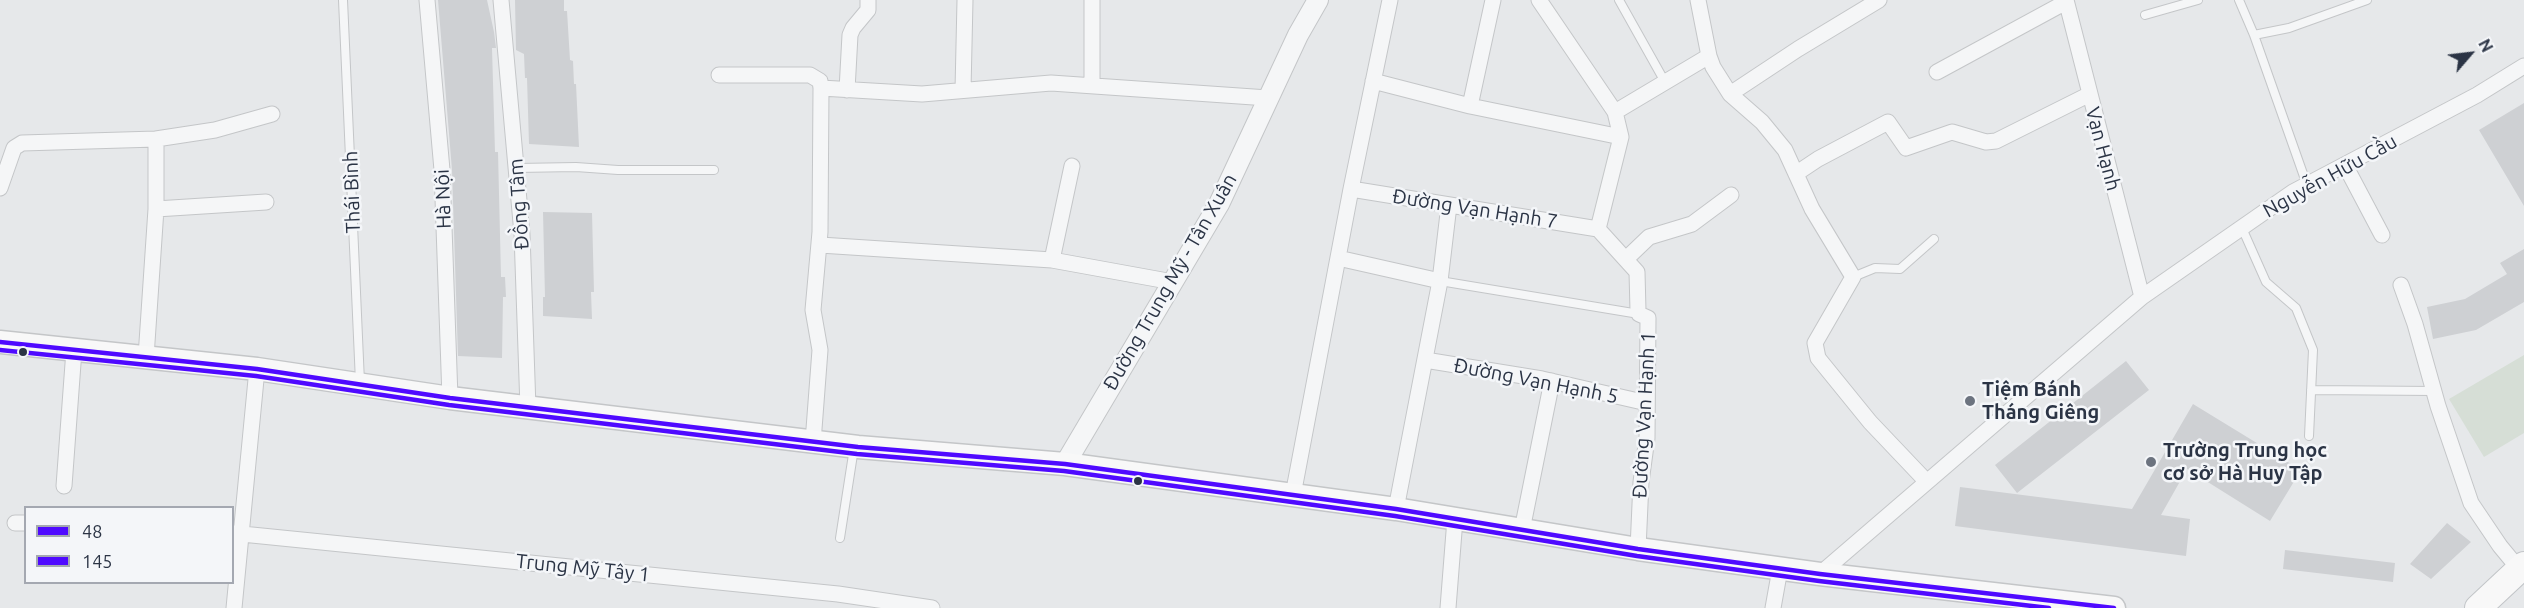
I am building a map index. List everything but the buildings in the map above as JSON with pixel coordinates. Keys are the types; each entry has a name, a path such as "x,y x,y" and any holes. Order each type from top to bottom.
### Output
{"main road":[{"path":"0,342 257,369 450,398 854,447 1065,464 1396,509 1638,549 1780,569 2114,608"},
{"path":"2478,608 2522,567"}],"street":[{"name":"Hà Nội","path":"427,0 442,170 450,398"},
{"name":"Đồng Tâm","path":"501,0 522,234 528,408"},
{"path":"847,90 850,35 868,10 868,0"},
{"path":"963,90 965,0"},
{"path":"1092,0 1092,86"},
{"name":"Đường Trung Mỹ - Tân Xuân","path":"1065,464 1219,204 1268,98 1318,0"},
{"path":"1293,495 1351,189 1390,0"},
{"path":"1470,106 1493,0"},
{"path":"1539,0 1615,112 1621,137 1598,229"},
{"path":"1730,94 1879,0"},
{"path":"1937,72 2066,1"},
{"name":"Vạn Hạnh","path":"2066,1 2088,95 2142,297"},
{"path":"1703,2 1708,56 1730,94 1762,122 1785,150 1812,209 1853,277 1815,343 1818,358 1870,422 1927,482"},
{"path":"1615,112 1708,56"},
{"name":"Nguyễn Hữu Cầu","path":"1820,574 2142,297 2293,192 2477,95 2524,66"},
{"path":"719,75 810,75 820,81 820,245 813,310 820,342 813,442"},
{"path":"1373,81 1470,106 1621,137"},
{"path":"821,88 922,94 1051,83 1268,98"},
{"path":"1797,173 1818,159 1888,122 1906,148 1952,132 1986,142 1996,141 2088,95"},
{"path":"0,188 17,144 32,141 156,139 215,130 272,114"},
{"path":"146,357 156,208 156,139"},
{"path":"2345,165 2382,235"},
{"path":"1052,260 1072,166"},
{"name":"Đường Vạn Hạnh 7","path":"1351,189 1598,229"},
{"path":"1626,260 1649,237 1692,224 1731,195"},
{"path":"156,208 266,202"},
{"path":"1396,509 1440,281 1449,205"},
{"name":"Đường Vạn Hạnh 1","path":"1598,229 1637,272 1639,314 1648,318 1647,438 1641,482 1638,549"},
{"path":"820,245 1052,260 1173,282"},
{"path":"1338,258 1440,281"},
{"path":"2401,285 2471,503 2500,546 2522,567"},
{"path":"64,486 74,350"},
{"name":"Đường Vạn Hạnh 5","path":"1425,360 1552,381 1647,403"},
{"path":"234,608 237,533 257,369"},
{"path":"1522,530 1552,381"},
{"path":"1448,608 1455,519"},
{"name":"Trung Mỹ Tây 1","path":"237,533 837,601 932,608"},
{"path":"1773,608 1780,569"}],"lane":[{"name":"Thái Bình","path":"343,0 360,384"},
{"path":"1619,0 1665,82"},
{"path":"2145,15 2198,0"},
{"path":"2239,0 2254,35 2307,185"},
{"path":"2254,35 2289,28 2367,0"},
{"path":"517,168 714,170"},
{"path":"2242,228 2266,282 2296,308 2313,350 2309,436"},
{"path":"1853,277 1875,268 1900,269 1934,238"},
{"path":"1440,281 1639,314"},
{"path":"2311,390 2434,391"},
{"path":"840,538 854,447"}],"shaded area":[{"path":"2524,355 2524,433 2484,457 2449,399"}],"transit line":[{"name":"48","path":"0,342 257,369 450,398 858,447 1065,464 1396,509 1638,549 1820,574 2114,608"},
{"name":"145","path":"0,350 256,376 449,405 857,454 1064,471 1395,516 1637,556 1819,581 2049,608"}],"place":[{"name":"Tiệm Bánh Tháng Giêng","path":"1970,401"},
{"name":"Trường Trung học cơ sở Hà Huy Tập","path":"2151,462"}]}
